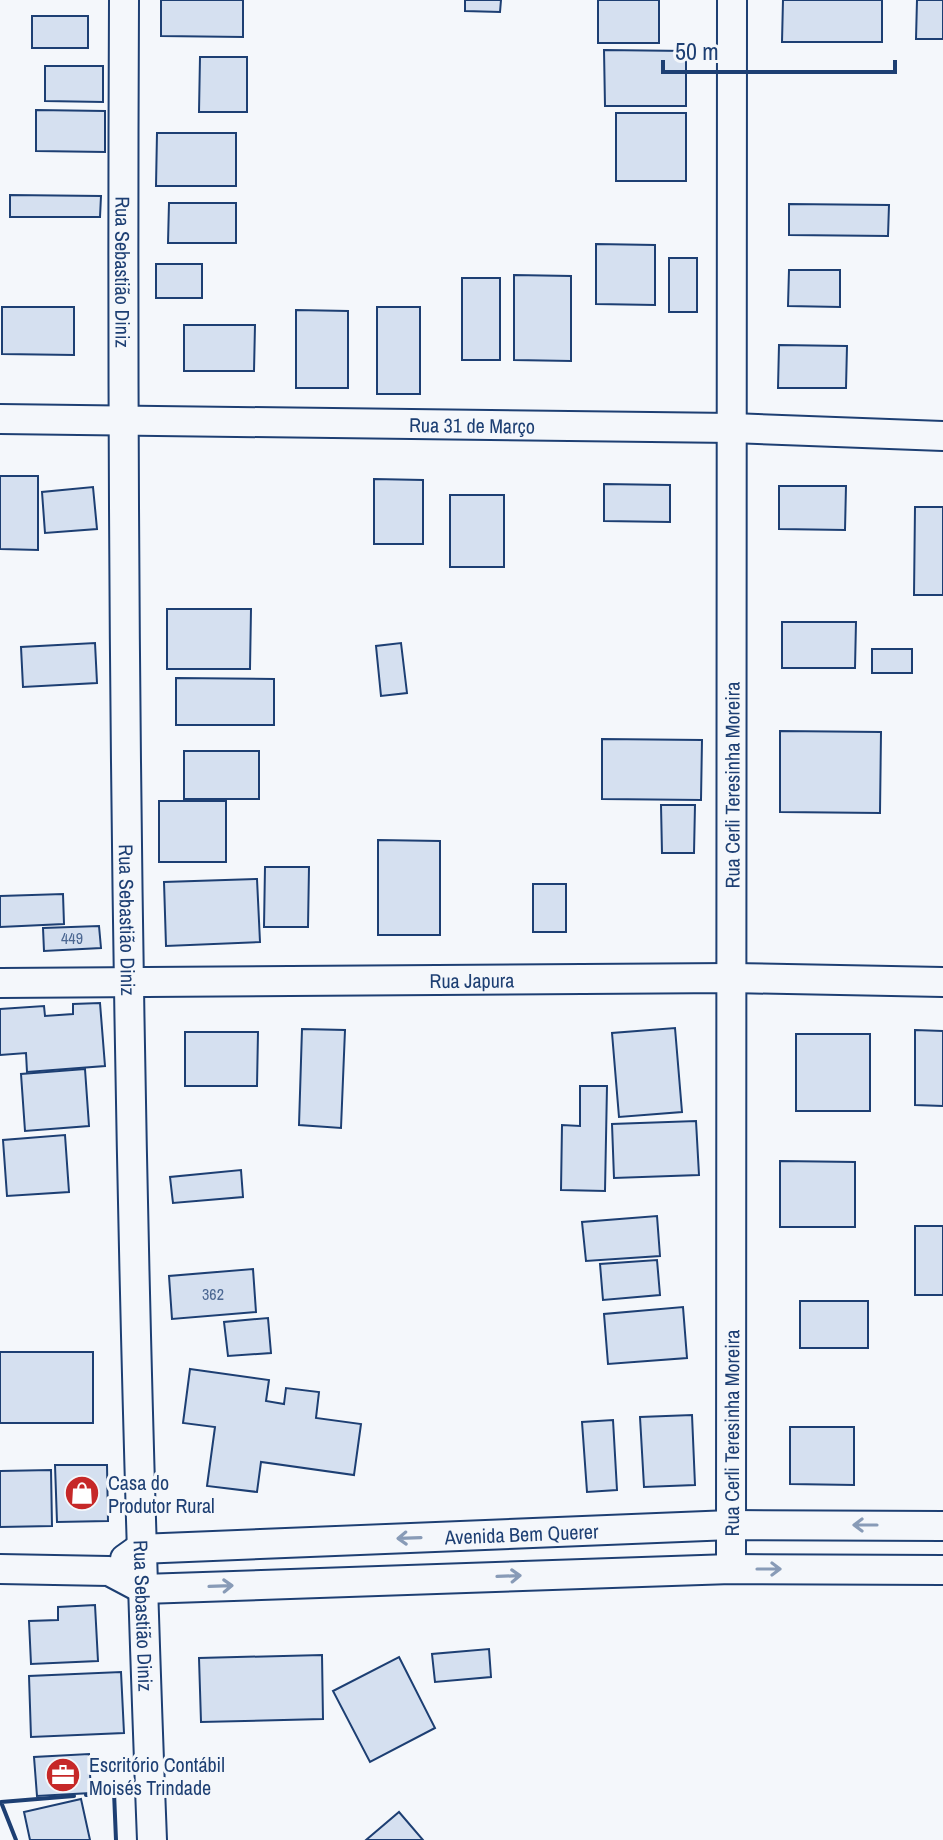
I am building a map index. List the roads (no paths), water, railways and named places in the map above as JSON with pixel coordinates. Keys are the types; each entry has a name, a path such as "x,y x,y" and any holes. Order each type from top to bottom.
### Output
{"street":[{"name":"Rua Sebastião Diniz","path":"124,0 122,421 127,981 139,1549 152,1840"},
{"name":"Rua Cerli Teresinha Moreira","path":"731,1569 732,0"},
{"name":"Rua 31 de Março","path":"0,419 732,428 943,436"},
{"name":"Rua Japura","path":"0,983 731,978 943,982"},
{"name":"Avenida Bem Querer","path":"139,1549 731,1525 943,1526"},
{"path":"109,1571 139,1549"},
{"path":"0,1569 109,1571 143,1589 731,1569 943,1570"}],"place":[{"name":"Casa do Produtor Rural","path":"82,1493"},
{"name":"Escritório Contábil Moisés Trindade","path":"63,1775"}]}
